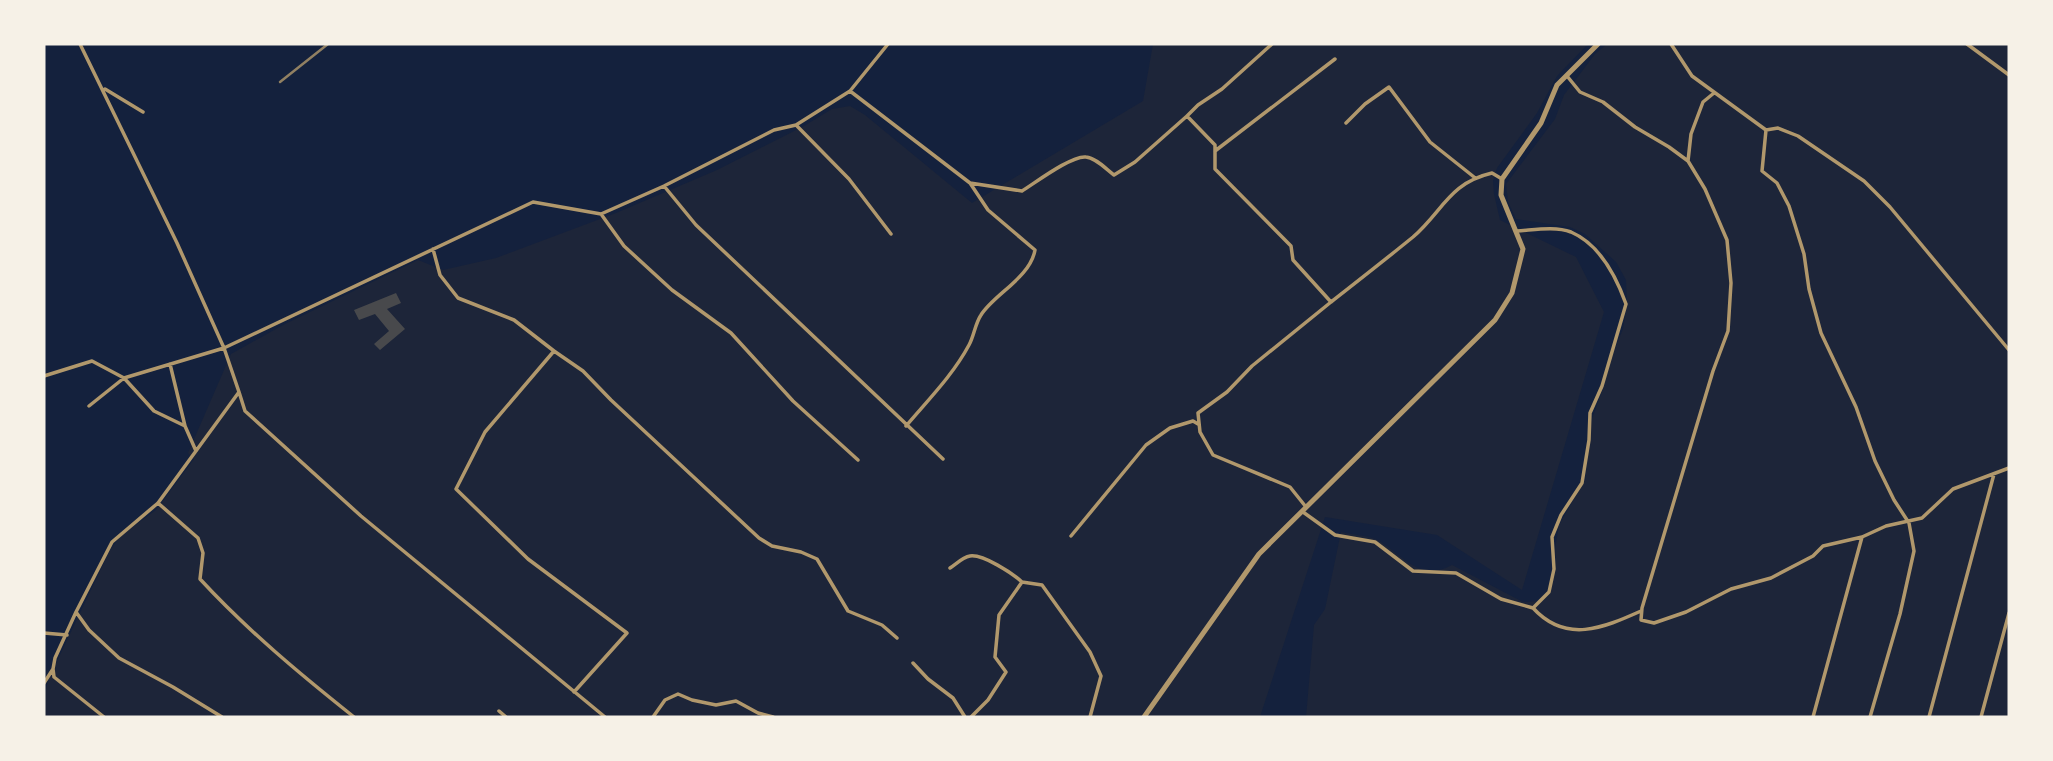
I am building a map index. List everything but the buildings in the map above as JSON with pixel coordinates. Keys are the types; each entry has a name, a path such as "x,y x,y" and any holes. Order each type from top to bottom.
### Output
{"street":[{"path":"80,44 177,243 224,348 245,411 362,516 605,717"},
{"path":"89,406 124,378 224,348 533,202 601,214 664,186 774,130 796,125 850,91 888,44"},
{"path":"970,183 1021,191 1084,156 1095,160 1114,175 1135,162 1187,117 1198,104 1222,89 1272,44"},
{"path":"1144,717 1259,554 1494,320 1512,293 1524,249 1501,195 1502,179 1541,123 1558,85 1598,44"},
{"path":"1671,44 1692,76 1766,130 1778,128 1798,136 1864,181 2009,349"},
{"path":"1966,44 2009,75"},
{"path":"1215,151 1335,59"},
{"path":"1567,76 1580,92 1602,102 1634,127 1688,160 1705,189 1727,240 1731,283 1728,331 1713,371 1641,620 1654,623 1686,612 1731,589 1771,578 1813,556 1823,546 1862,537 1922,517 1954,489 2009,468"},
{"path":"1346,123 1365,104 1389,87 1430,142 1474,177"},
{"path":"103,88 143,112"},
{"path":"850,91 970,183 988,210 1035,250 1033,259 1008,289 981,314 970,344 954,370 906,426"},
{"path":"1688,160 1691,134 1703,102 1714,93"},
{"path":"1187,117 1215,145 1214,169 1291,246 1293,260 1331,302"},
{"path":"796,125 849,179 891,234"},
{"path":"1766,130 1762,171 1777,183 1789,206 1804,254 1809,289 1821,333 1856,407 1875,461 1907,520 1914,551 1900,614 1870,717"},
{"path":"1502,179 1492,173 1474,177 1446,199 1416,234 1252,366 1227,392 1198,413 1200,432 1213,455 1290,487 1307,517 1335,535 1375,542 1413,571 1456,573 1501,599 1533,608 1546,622 1580,631 1603,628 1642,611"},
{"path":"664,186 696,225 943,459"},
{"path":"601,214 624,246 672,290 731,333 793,401 858,460"},
{"path":"1517,231 1547,229 1570,232 1597,249 1626,304 1602,386 1590,413 1582,483 1561,515 1552,537 1555,569 1549,592 1533,608"},
{"path":"433,249 440,275 458,298 513,320 583,371 759,538 772,545 817,559 848,611 882,625 897,638"},
{"path":"554,351 485,432 456,489 528,559 626,633 574,692"},
{"path":"44,376 92,361 124,378 154,411 185,426"},
{"path":"170,363 185,426 196,451"},
{"path":"104,717 54,677 55,658 112,542 158,503 239,392"},
{"path":"1071,536 1146,445 1170,428 1193,421 1199,424"},
{"path":"1929,717 1994,474"},
{"path":"158,503 198,538 203,553 200,579 279,656 354,717"},
{"path":"1813,717 1862,537"},
{"path":"950,568 967,556 977,556 1012,573 1022,582 1042,585 1090,652 1101,677 1090,717"},
{"path":"971,717 988,700 1006,671 995,657 999,615 1022,582"},
{"path":"76,612 89,630 119,658 222,717"},
{"path":"1981,717 2009,613"},
{"path":"44,633 67,635"},
{"path":"913,663 928,680 953,698 965,717"},
{"path":"44,683 53,669"},
{"path":"653,717 665,700 678,694 692,701 716,705 736,701 758,713 773,717"},
{"path":"499,711 506,717"}],"shaded area":[{"path":"1153,44 1588,44 1557,76 1537,113 1497,168 1493,181 1500,220 1576,257 1604,312 1522,590 1437,535 1325,517 1260,717 44,717 44,696 49,678 109,552 120,536 156,510 194,459 188,453 231,354 285,324 418,260 443,270 496,258 616,213 717,170 832,109 850,106 865,115 972,203 1143,101"},
{"path":"1607,44 2009,44 2009,717 1306,717 1314,625 1325,609 1341,532 1375,539 1421,569 1440,570 1452,565 1523,602 1543,601 1549,595 1556,566 1555,549 1559,525 1585,480 1592,419 1623,329 1627,304 1626,280 1616,262 1585,234 1570,227 1516,219 1508,202 1506,184 1555,119 1564,95 1595,54"}],"railway":[{"path":"280,82 328,44"}]}
